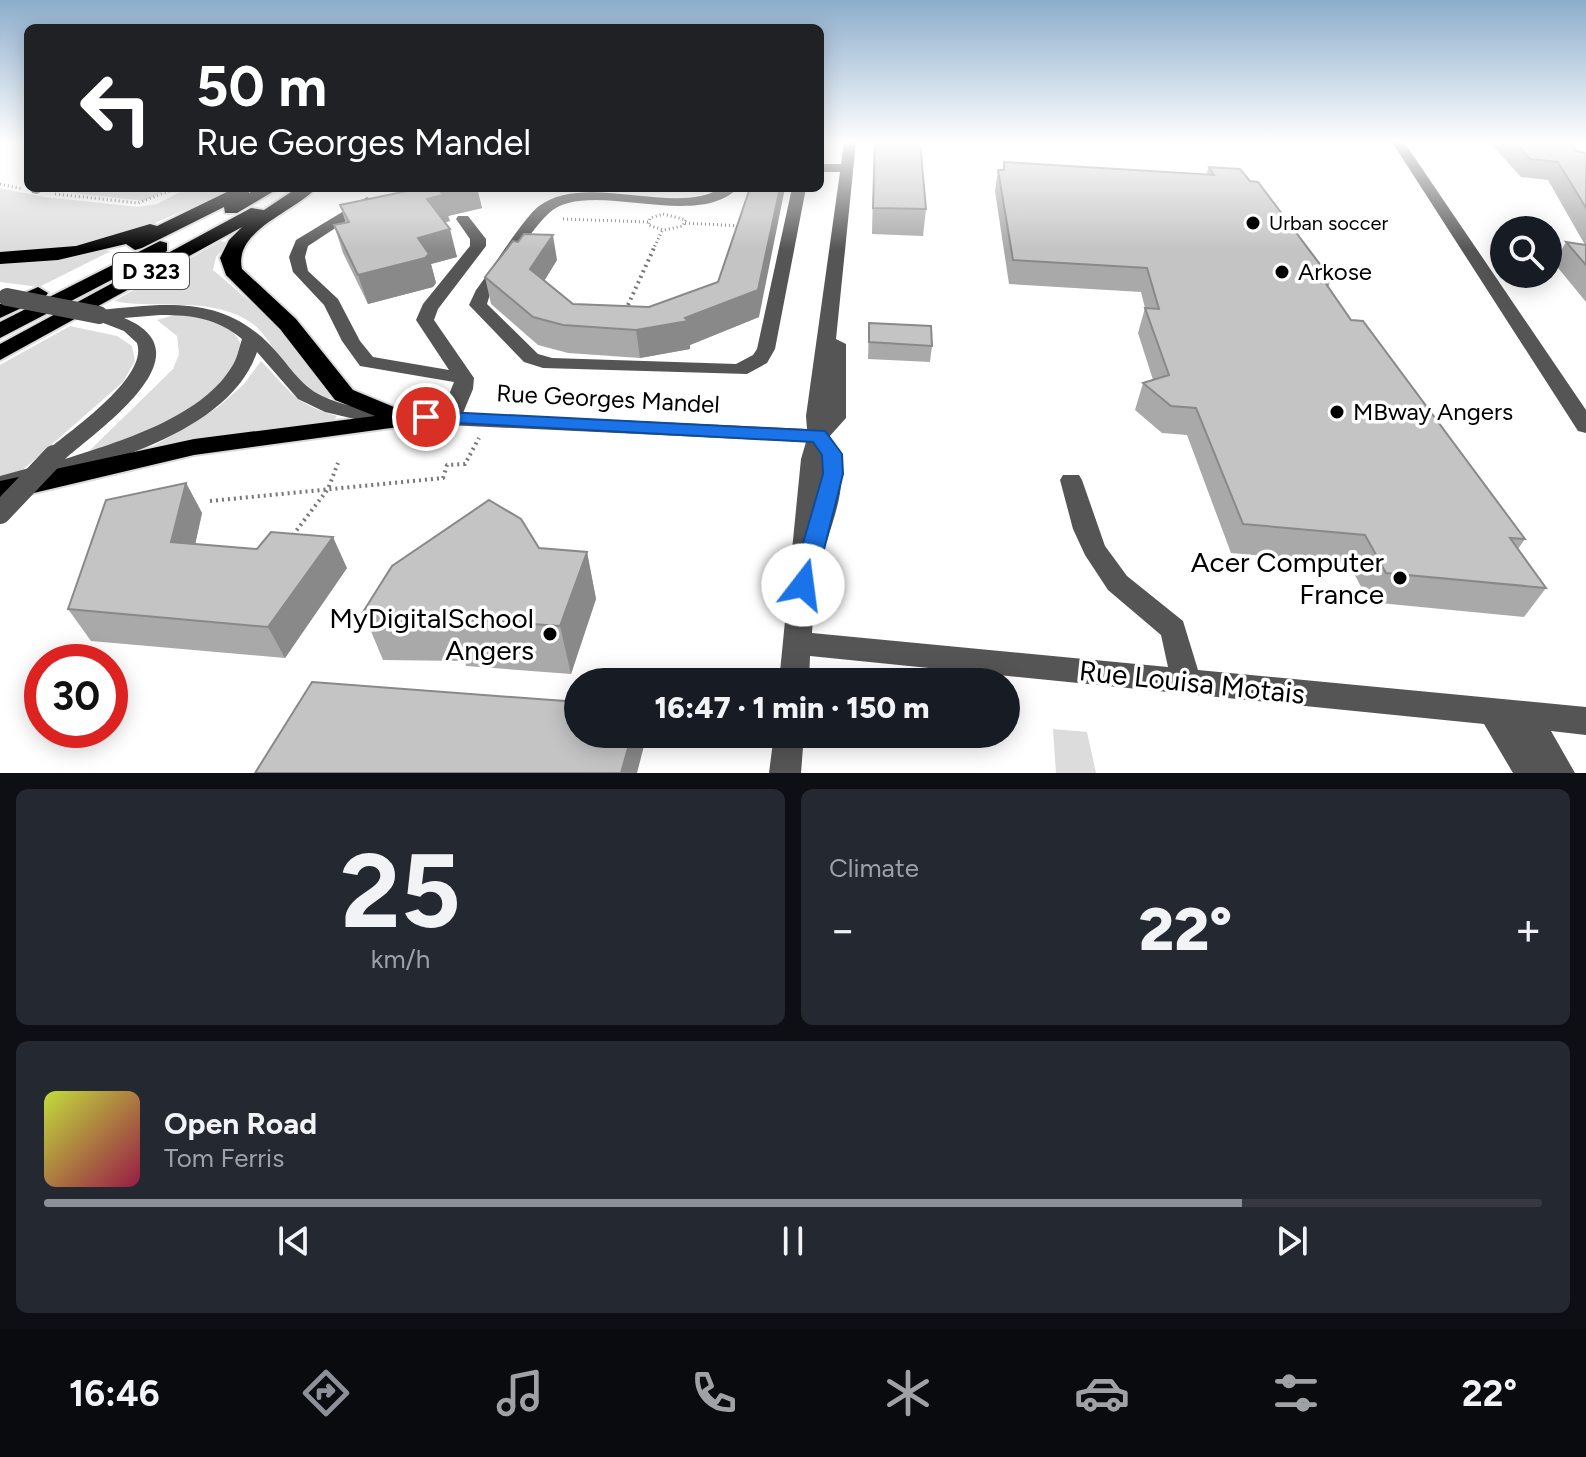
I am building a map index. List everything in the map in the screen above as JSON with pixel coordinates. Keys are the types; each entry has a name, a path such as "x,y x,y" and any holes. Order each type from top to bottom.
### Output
{"highway":[{"path":"0,258 60,256 92,250 124,240 238,192"},
{"path":"2,300 239,192"},
{"name":"D 323","path":"0,331 263,192"},
{"name":"D 323","path":"0,353 294,192"},
{"path":"302,192 257,223 236,244 230,258 233,271 288,324 344,395 396,415"},
{"path":"0,491 194,447 438,417"}],"street":[{"path":"795,668 812,459 818,436 836,418 839,402 840,246 846,178"},
{"path":"1422,178 1586,426"},
{"path":"728,192 702,200 626,193 555,201 538,218 482,294 478,305 531,358 550,364 740,370 760,359 766,349 798,192"},
{"path":"385,196 359,204 321,227 301,243 295,255 298,265 303,276 331,301 358,354 367,362 464,378"},
{"path":"438,417 463,389 464,378 425,320 429,308 478,246 478,239 463,219"},
{"path":"0,513 54,456 130,388 149,358 150,349 140,335 99,315 2,300"},
{"name":"Rue Georges Mandel","path":"99,315 171,310 209,313 240,325 266,349 292,384 315,401 363,415 818,436"},
{"path":"0,484 91,457 168,429 211,401 238,374 250,355 252,338"},
{"path":"1071,480 1080,523 1091,545 1132,601 1173,629 1186,680"},
{"name":"Rue Louisa Motais","path":"798,643 1586,721"},
{"path":"1492,710 1531,773"},
{"path":"1524,714 1559,773"},
{"path":"785,773 788,748"}],"path":[{"path":"0,184 24,187"},
{"path":"60,192 138,203 167,192"},
{"path":"538,218 648,222 663,214 677,215 685,223"},
{"path":"648,222 655,230 662,231 685,223 745,226"},
{"path":"628,305 662,231"},
{"path":"210,501 443,478 447,465 465,464 483,429"},
{"path":"291,538 328,489 338,463"}],"shaded area":[{"path":"0,188 44,197 138,207 157,204 180,192 227,192 111,242 76,250 0,253"},
{"path":"72,192 163,192 144,201"},
{"path":"221,241 228,243 216,257 213,270 288,334 331,398 318,397 307,391 262,333 238,315 204,306 114,301"},
{"path":"111,251 39,287 0,282 0,263 65,259"},
{"path":"175,315 205,318 231,330 242,347 231,370 216,389 177,418 85,455 173,369 179,354 177,336 157,320"},
{"path":"70,326 117,336 132,346 135,361 123,382 18,474 0,479 0,365"},
{"path":"261,361 302,401 337,416 331,424 144,452 218,407 244,384"},
{"path":"1053,729 1087,732 1096,773 1056,773"}],"building":[{"path":"874,178 923,178 926,209 873,208"},
{"path":"999,178 1248,178 1258,182 1331,279 1322,278 1351,320 1363,321 1525,539 1510,538 1546,588 1386,573 1365,535 1243,524 1196,408 1171,406 1143,383 1169,375 1145,308 1159,309 1147,268 1013,260"},
{"path":"1568,178 1586,178 1586,208"},
{"path":"402,192 441,192 443,195 427,199 450,229 418,238 429,254 425,258 358,275 334,225 349,222 340,205"},
{"path":"749,192 779,192 758,290 685,318 688,321 636,330 563,325 533,317 485,277 513,241 518,242 524,234 553,235 530,269 573,304 649,307 718,282"},
{"path":"1566,242 1586,245 1586,265"},
{"path":"869,323 931,326 932,346 869,342"},
{"path":"186,483 171,542 257,549 271,532 333,537 268,627 68,609 106,500"},
{"path":"489,500 521,519 539,548 587,552 560,626 450,618 452,614 363,612 392,566"},
{"path":"312,682 564,701 564,748 628,748 621,773 255,773"}],"place":[{"name":"Urban soccer","path":"1253,223"},
{"name":"Arkose","path":"1282,272"},
{"name":"MBway Angers","path":"1337,412"},
{"name":"Acer Computer France","path":"1400,578"},
{"name":"MyDigitalSchool Angers","path":"550,634"}],"route":[{"path":"426,417 818,436 832,454 833,474 803,585"}]}
